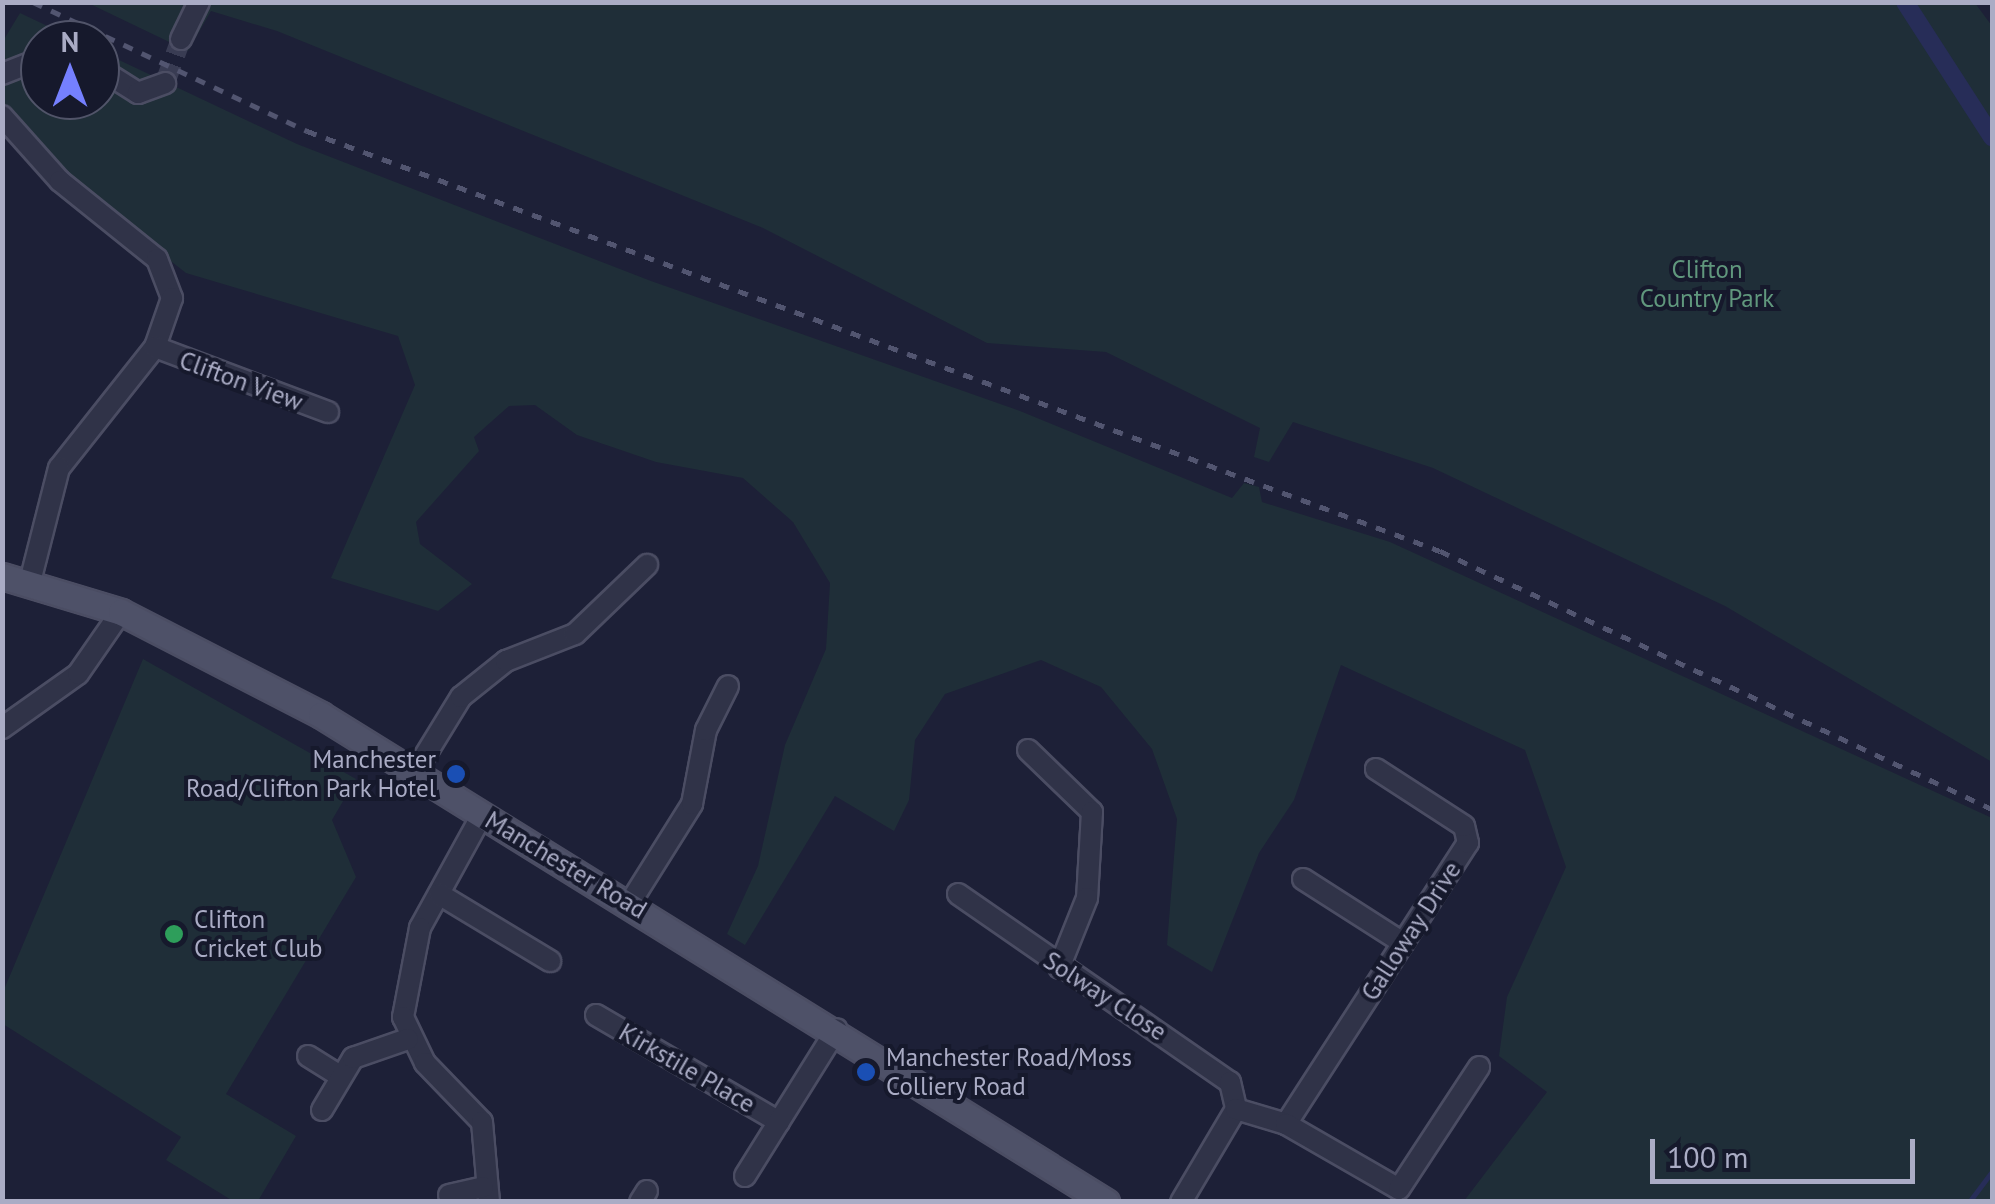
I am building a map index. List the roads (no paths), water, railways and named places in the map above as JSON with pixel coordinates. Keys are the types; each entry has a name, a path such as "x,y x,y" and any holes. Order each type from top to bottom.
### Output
{"main road":[{"name":"Manchester Road","path":"2,576 121,612 415,772 836,1029 1106,1202"}],"street":[{"path":"181,39 199,2"},
{"path":"120,82 138,92 165,82"},
{"path":"2,116 60,181 163,266 172,307 155,347 59,468 30,582"},
{"name":"Clifton View","path":"155,347 328,413"},
{"path":"415,772 461,697 506,661 575,634 647,565"},
{"path":"6,718 78,674 121,612"},
{"path":"630,903 692,804 706,730 728,686"},
{"path":"1028,750 1092,812 1087,898 1059,968"},
{"name":"Galloway Drive","path":"1286,1124 1469,834 1376,769"},
{"path":"449,1195 486,1194 482,1122 408,1039 406,974 438,894 482,815"},
{"path":"1303,879 1404,942"},
{"path":"438,894 521,953 550,960"},
{"name":"Solway Close","path":"958,894 1059,968 1230,1082 1236,1109"},
{"name":"Kirkstile Place","path":"596,1015 779,1122"},
{"path":"745,1176 836,1029"},
{"path":"322,1110 337,1074 368,1050 408,1039"},
{"path":"308,1056 337,1074"},
{"path":"1182,1202 1236,1109 1286,1124 1399,1189 1480,1067"}],"waterway":[{"path":"1905,2 1992,137"},
{"path":"1969,1202 1992,1171"}],"tunnel":[{"path":"165,83 181,39"}],"railway":[{"path":"33,2 307,131 1440,551 1992,809"}],"place":[{"name":"Manchester Road/Clifton Park Hotel","path":"456,774"},
{"name":"Clifton Cricket Club","path":"174,934"},
{"name":"Manchester Road/Moss Colliery Road","path":"866,1072"}],"park label":[{"name":"Clifton Country Park","path":"1707,284"}]}
